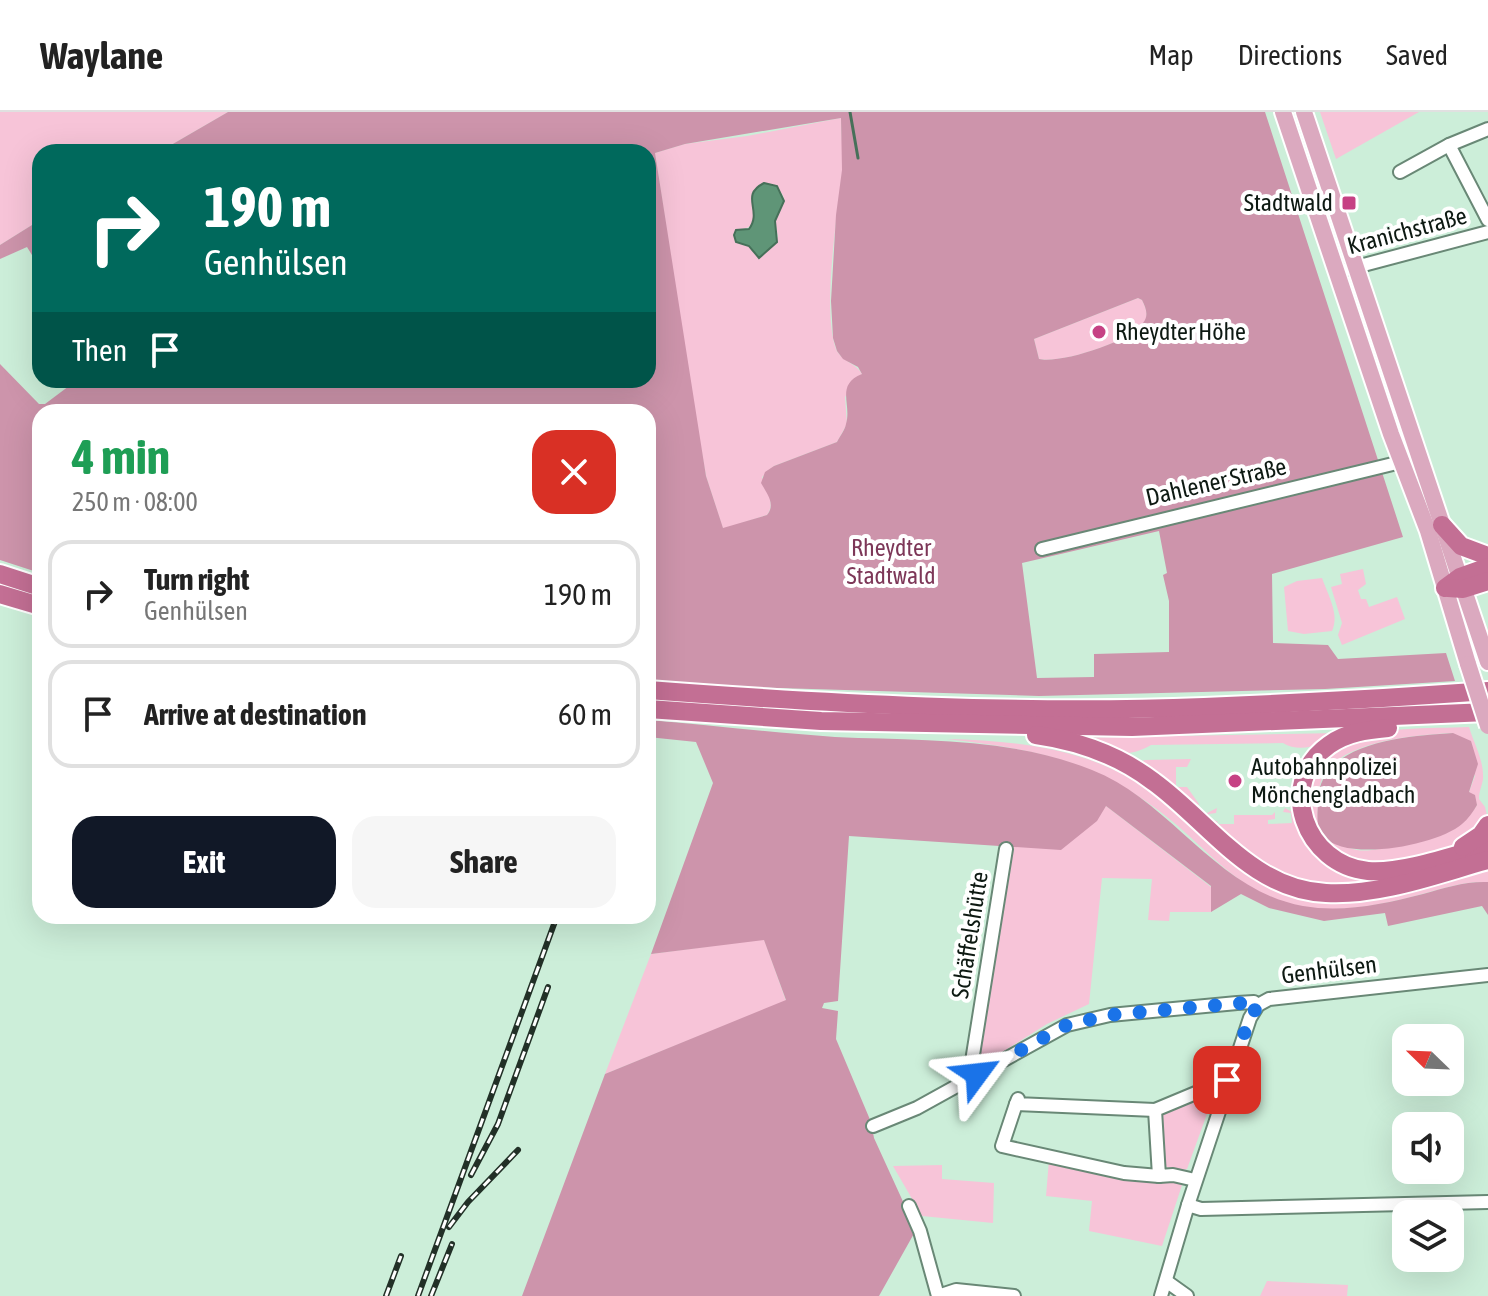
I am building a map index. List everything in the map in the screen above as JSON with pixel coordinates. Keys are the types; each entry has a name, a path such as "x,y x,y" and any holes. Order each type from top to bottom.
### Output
{"highway":[{"path":"1442,525 1461,546 1488,556"},
{"path":"1456,585 1488,567"},
{"path":"0,574 32,584"},
{"path":"1456,585 1488,581"},
{"path":"0,594 32,604"},
{"path":"656,690 919,705 1110,708 1202,707 1488,691"},
{"path":"656,710 821,721 1132,727 1488,712"},
{"path":"1465,714 1349,735 1322,750 1307,773 1301,792 1302,814 1312,838 1326,854 1344,865 1368,871 1390,871 1463,848 1481,835 1488,825"},
{"path":"942,724 1052,737 1082,744 1105,754 1155,783 1245,862 1281,883 1297,888 1328,893 1382,888 1488,860"},
{"path":"1407,866 1488,846"},
{"path":"1443,873 1488,867"}],"main road":[{"path":"1283,112 1401,462 1428,531 1456,585 1488,662"},
{"path":"1304,112 1442,525 1456,585 1468,664 1488,726"}],"street":[{"path":"1400,172 1449,145 1488,129"},
{"name":"Kranichstraße","path":"1449,145 1488,220"},
{"name":"Kranichstraße","path":"1337,272 1488,232"},
{"name":"Dahlener Straße","path":"1042,549 1401,462"},
{"name":"Schäffelshütte","path":"977,1074 972,1061 1006,849"},
{"name":"Genhülsen","path":"1161,1296 1227,1080 1250,1018 1258,1005 1269,999 1488,975"},
{"path":"873,1126 917,1108 1067,1025 1088,1019 1246,1002 1258,1005"},
{"path":"1195,1180 1173,1175 1124,1173 1002,1146 1017,1102 1155,1110 1227,1080"},
{"path":"1155,1110 1159,1176"},
{"path":"1188,1205 1201,1209 1488,1202"},
{"path":"909,1206 920,1231 938,1296 956,1290 1014,1296"},
{"path":"1166,1281 1187,1296"}],"shaded area":[{"path":"0,112 228,112 173,144 32,144 32,225 0,245"},
{"path":"1320,112 1419,112 1336,159"},
{"path":"841,118 843,167 830,312 836,349 862,374 845,397 847,424 837,442 774,466 762,477 770,501 767,515 723,529 706,476 656,160 656,153 685,144","holes":["768,183 780,192 784,200 775,221 778,237 749,246 736,242 735,232 753,224 753,205 760,185"]},
{"path":"764,183 777,186 784,201 775,221 777,242 759,258 749,246 736,242 734,235 736,230 749,229 754,216 753,193"},
{"path":"1138,298 1142,300 1147,315 1136,330 1110,344 1078,355 1039,359 1034,339"},
{"path":"1363,569 1366,584 1358,590 1361,599 1366,599 1369,607 1397,597 1405,619 1342,645 1338,635 1342,623 1331,587 1342,584 1340,574"},
{"path":"1322,578 1334,612 1332,631 1304,634 1288,631 1284,587 1297,581"},
{"path":"1469,727 1482,765 1479,799 1488,819 1461,844 1438,853 1370,862 1347,859 1320,835 1310,803 1311,786 1316,770 1327,756 1342,745 1387,731","holes":["1453,733 1475,776 1469,792 1477,805 1461,823 1430,838 1362,850 1347,847 1318,828 1318,793 1325,773 1335,762 1365,746 1420,735"]},
{"path":"1340,733 1305,748 1283,743 1151,745 1118,754 1065,738"},
{"path":"947,739 1028,745 1104,765 1152,792 1255,878 1300,898 1482,871 1488,871 1488,882 1463,884 1354,908 1319,909 1284,903 1238,879 1145,800 1092,771 1039,754"},
{"path":"1191,759 1187,767 1176,767 1176,787 1187,787 1199,804 1195,811 1133,764 1145,760"},
{"path":"1106,806 1211,887 1211,912 1170,912 1169,921 1148,920 1152,879 1102,878 1089,1004 1047,1024 982,1065 974,1058 1007,847"},
{"path":"1217,808 1216,813 1209,814 1209,820 1218,824 1234,824 1234,815 1272,815 1275,812 1275,819 1268,820 1268,824 1292,823 1291,813 1283,812 1285,808 1297,815 1318,853 1419,874 1344,890 1270,874 1205,818 1207,813"},
{"path":"764,939 786,1001 605,1074 651,954"},
{"path":"1215,1092 1187,1169 1169,1168 1162,1160 1161,1114"},
{"path":"1049,1160 1183,1182 1162,1246 1089,1231 1092,1201 1046,1196"},
{"path":"942,1165 942,1179 994,1183 993,1223 922,1216 893,1166"},
{"path":"1267,1281 1348,1285 1347,1296 1260,1296"}],"green space":[{"name":"Rheydter Stadtwald","path":"228,112 1265,112 1403,537 1272,574 1273,643 1328,645 1338,659 1446,653 1455,681 1325,689 1039,696 656,684 656,404 45,404 66,388 656,388 656,159 706,476 723,528 767,515 770,511 771,503 761,483 765,472 837,442 846,424 847,389 854,378 862,374 858,367 843,359 833,338 831,301 842,170 841,118 685,144 656,153 656,144 173,144","holes":["1138,298 1142,300 1146,315 1136,330 1110,344 1078,355 1039,359 1034,339","1159,531 1167,573 1163,575 1169,601 1169,652 1094,654 1094,677 1037,678 1022,563"]},
{"path":"32,225 32,255 27,247 0,259 0,245"},
{"name":"Rheydter Stadtwald","path":"0,364 39,404 32,404 32,570 0,560"},
{"path":"656,721 835,737 933,740 1029,751 1092,770 1120,784 1146,802 1219,865 1272,897 1303,906 1348,908 1463,884 1488,882 1488,915 1482,906 1388,926 1385,913 1324,921 1269,908 1241,894 1211,912 1211,886 1106,806 1097,821 1061,850 849,836 838,1001 824,1003 822,1008 838,1011 836,1039 871,1122 874,1138 916,1230 879,1296 522,1296 605,1074 786,1000 764,940 651,954 713,783 696,742 656,738"},
{"path":"1453,733 1471,741 1478,764 1469,792 1475,795 1477,805 1462,824 1433,839 1371,850 1335,844 1323,836 1318,824 1318,801 1322,781 1333,765 1350,754 1391,740"}],"waterway":[{"path":"850,112 858,158"}],"railway":[{"path":"418,1296 554,924"},
{"path":"471,1175 498,1124 548,987"},
{"path":"449,1227 468,1202 518,1150"},
{"path":"431,1296 452,1244"},
{"path":"386,1296 401,1256"}],"place":[{"name":"Stadtwald","path":"1349,203"},
{"name":"Rheydter Höhe","path":"1099,332"},
{"name":"Autobahnpolizei Mönchengladbach","path":"1235,781"}],"route":[{"path":"977,1074 1067,1025 1088,1019 1254,1002 1258,1005 1250,1018 1227,1080"}]}
